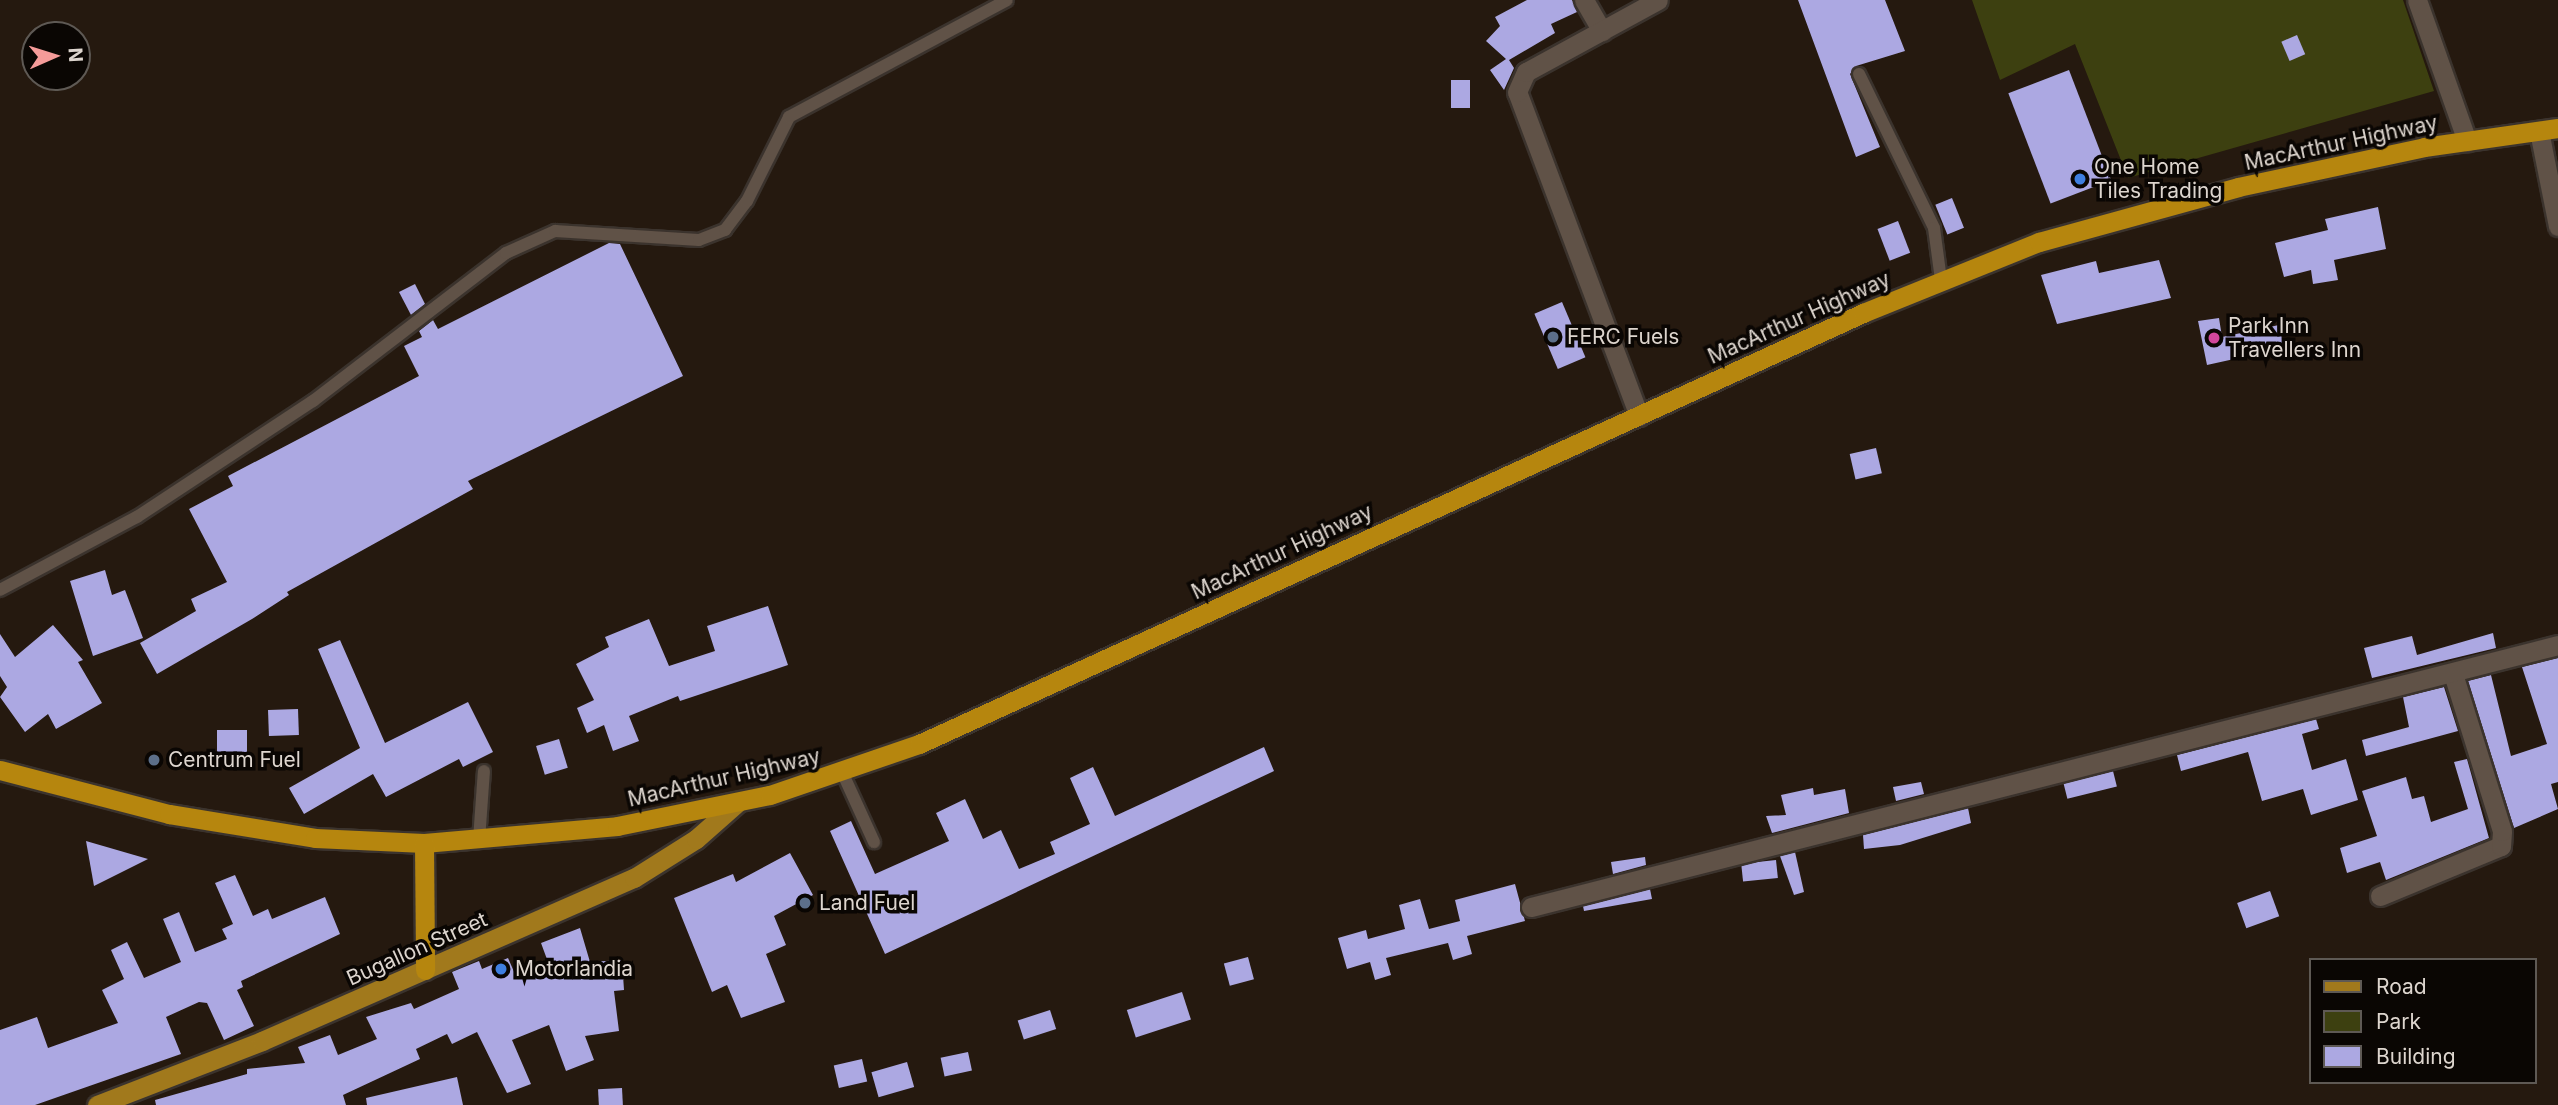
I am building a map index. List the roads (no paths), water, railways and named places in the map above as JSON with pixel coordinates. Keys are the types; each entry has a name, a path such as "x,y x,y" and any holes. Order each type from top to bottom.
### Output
{"highway":[{"name":"MacArthur Highway","path":"0,770 169,814 315,838 424,843 617,826 737,803 843,774 992,712 1941,280 2039,242 2163,205 2467,141 2548,130"},
{"path":"424,843 425,970"}],"main road":[{"name":"Bugallon Street","path":"97,1105 425,970 660,865 737,803"}],"street":[{"path":"1584,0 1602,31"},
{"path":"1639,416 1517,92 1526,72 1658,0"},
{"path":"2417,0 2467,141"},
{"path":"2548,130 2558,226"},
{"path":"1531,906 2453,674 2558,645"},
{"path":"2380,896 2501,846 2453,674"}],"lane":[{"path":"0,590 137,517 313,401 506,253 555,231 699,240 725,230 747,201 789,117 1007,0"},
{"path":"1859,74 1934,228 1941,280"},
{"path":"479,839 484,771"},
{"path":"843,774 874,842"}],"place":[{"name":"One Home Tiles Trading","path":"2080,179"},
{"name":"FERC Fuels","path":"1553,337"},
{"name":"Park Inn Travellers Inn","path":"2214,338"},
{"name":"Centrum Fuel","path":"154,760"},
{"name":"Land Fuel","path":"805,903"},
{"name":"Motorlandia","path":"501,969"}]}
